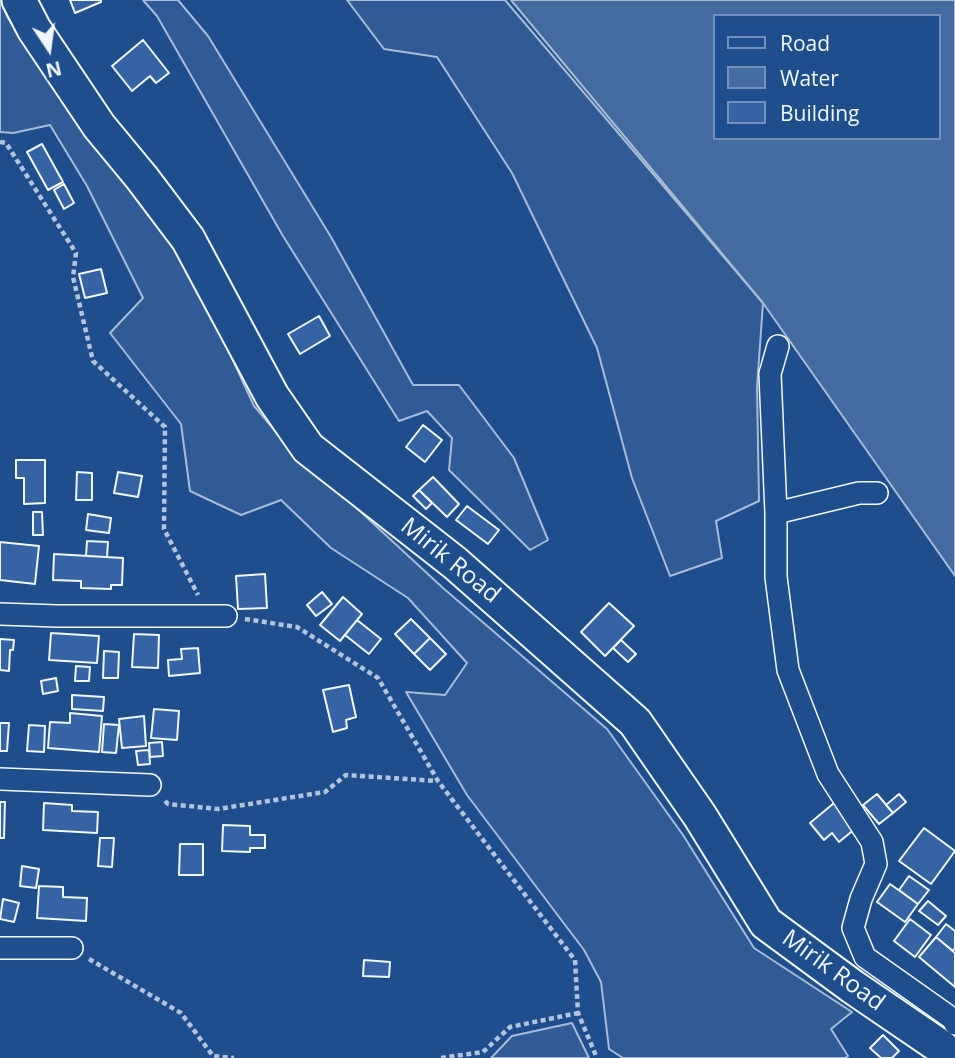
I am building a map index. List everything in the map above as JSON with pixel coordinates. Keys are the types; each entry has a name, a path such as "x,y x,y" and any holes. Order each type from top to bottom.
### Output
{"main road":[{"name":"Mirik Road","path":"19,0 34,29 99,126 188,239 272,397 308,449 455,564 635,722 700,816 766,923 954,1058"}],"street":[{"path":"778,346 770,374 776,576 788,670 828,774 872,842 876,864 861,899 853,928 865,957 954,1020 955,1024"},
{"path":"776,513 859,493 877,493"},
{"path":"0,614 57,617 226,616"},
{"path":"0,779 150,785"},
{"path":"0,948 72,948"}],"path":[{"path":"0,142 6,143 76,253 73,277 93,361 165,427 164,529 200,598 226,616 297,627 378,678 438,782 575,960 578,1013 597,1058"},
{"path":"150,785 168,804 218,809 325,792 346,775 438,782"},
{"path":"72,948 181,1013 214,1056 234,1058"},
{"path":"441,1058 483,1052 510,1027 578,1013"}],"shaded area":[{"path":"143,0 178,0 208,36 331,237 413,385 459,385 514,458 548,540 530,550 449,470 452,438 427,411 399,421 283,236 157,16"},
{"path":"347,0 505,0 763,303 757,387 759,501 716,521 722,558 670,576 632,478 597,348 512,173 437,57 384,49"},
{"path":"0,1 8,18 77,124 180,245 254,406 283,440 443,588 607,729 683,835 754,948 852,1012 831,1029 848,1056 623,1058 609,1049 601,982 584,950 467,795 406,692 445,695 467,663 408,598 331,548 281,500 241,515 190,491 181,424 110,333 143,298 87,186 50,125 13,133 0,132"},
{"path":"572,1023 589,1058 491,1058 512,1036"}],"water":[{"path":"511,0 955,0 955,576 763,303"}],"building":[{"path":"70,0 101,0 101,2 75,13"},
{"path":"143,40 169,73 156,83 150,76 132,91 112,66"},
{"path":"42,144 63,182 48,190 27,152"},
{"path":"64,184 74,203 64,209 54,190"},
{"path":"101,269 107,293 85,298 79,274"},
{"path":"319,316 330,336 300,354 288,334"},
{"path":"423,425 442,440 425,462 406,447"},
{"path":"16,460 45,460 45,503 24,504 24,478 16,478"},
{"path":"77,472 92,473 92,500 76,500"},
{"path":"118,472 142,476 138,497 114,493"},
{"path":"433,477 459,504 447,517 419,490"},
{"path":"419,490 432,503 426,509 413,496"},
{"path":"467,506 499,530 488,544 456,520"},
{"path":"33,512 42,512 43,535 33,535"},
{"path":"88,514 111,518 109,533 86,530"},
{"path":"87,541 108,542 107,557 86,556"},
{"path":"0,542 39,546 35,584 0,580"},
{"path":"54,554 123,558 122,585 111,585 111,589 81,588 81,581 53,580"},
{"path":"265,574 267,608 238,609 236,576"},
{"path":"322,592 332,604 316,616 307,605"},
{"path":"343,597 362,614 340,641 320,625"},
{"path":"609,603 634,626 605,656 581,632"},
{"path":"411,619 430,638 414,654 395,634"},
{"path":"357,620 381,639 369,654 345,635"},
{"path":"51,633 99,636 97,663 49,660"},
{"path":"134,634 159,635 158,668 132,667"},
{"path":"430,638 446,654 430,670 414,654"},
{"path":"0,639 14,640 13,650 10,650 9,671 0,670"},
{"path":"621,640 636,654 628,662 613,648"},
{"path":"198,648 200,673 169,676 168,660 182,659 181,649"},
{"path":"104,651 119,652 118,678 103,678"},
{"path":"76,666 90,667 89,681 75,681"},
{"path":"56,678 58,691 43,694 41,681"},
{"path":"349,685 356,717 346,720 347,728 333,732 323,690"},
{"path":"72,695 104,697 103,711 72,709"},
{"path":"154,709 179,711 177,740 151,738"},
{"path":"70,713 102,716 99,752 48,748 50,722 70,723"},
{"path":"144,716 146,746 122,748 119,719"},
{"path":"0,723 9,723 7,751 0,751"},
{"path":"104,724 119,725 116,753 102,752"},
{"path":"29,725 45,726 44,752 27,751"},
{"path":"162,742 163,756 150,757 149,743"},
{"path":"149,750 150,764 138,765 136,751"},
{"path":"877,794 893,813 879,824 863,805"},
{"path":"899,794 906,802 893,813 886,805"},
{"path":"0,802 5,802 4,838 0,838"},
{"path":"44,803 72,805 72,811 98,812 97,833 43,830"},
{"path":"834,803 856,828 839,842 832,833 824,840 810,823"},
{"path":"223,825 250,826 250,835 265,835 265,848 250,848 250,852 222,851"},
{"path":"924,828 955,851 931,884 899,861"},
{"path":"100,838 114,838 112,867 98,866"},
{"path":"180,844 203,844 203,875 179,875"},
{"path":"22,866 39,869 36,888 20,886"},
{"path":"909,876 929,890 918,904 899,890"},
{"path":"890,884 918,904 905,922 877,902"},
{"path":"39,886 63,887 63,897 87,898 86,921 37,918"},
{"path":"3,899 19,903 14,922 0,919"},
{"path":"928,901 946,916 938,925 919,911"},
{"path":"910,919 931,935 915,957 894,941"},
{"path":"946,924 955,931 953,951 936,937"},
{"path":"936,937 955,953 955,987 919,957"},
{"path":"364,960 390,962 389,977 363,976"},
{"path":"883,1035 899,1051 892,1058 881,1058 870,1048"}]}
